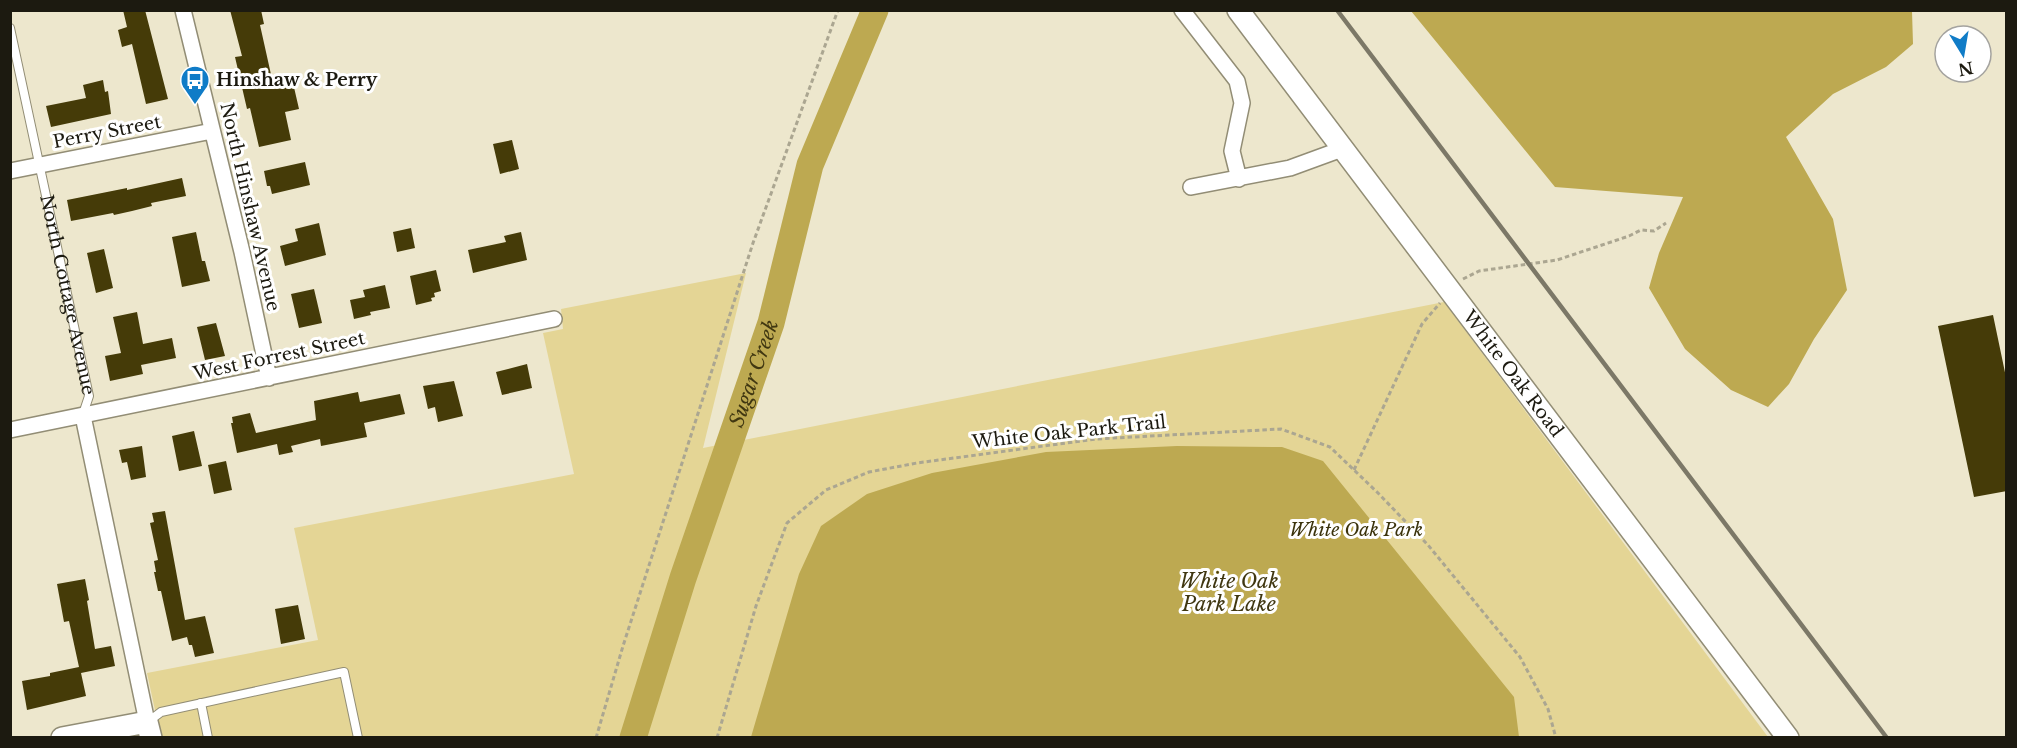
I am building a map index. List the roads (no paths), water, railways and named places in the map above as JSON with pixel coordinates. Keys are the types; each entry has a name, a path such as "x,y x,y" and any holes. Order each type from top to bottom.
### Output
{"street":[{"name":"North Hinshaw Avenue","path":"183,10 242,252 269,378"},
{"path":"1182,10 1237,81 1242,103 1232,151 1239,179"},
{"name":"White Oak Road","path":"1238,10 1788,738"},
{"name":"Perry Street","path":"10,171 212,131"},
{"path":"1191,187 1290,168 1342,149"},
{"name":"West Forrest Street","path":"10,430 554,319"},
{"name":"North Cottage Avenue","path":"83,416 149,730"},
{"path":"62,738 149,730"}],"lane":[{"name":"North Cottage Avenue","path":"10,28 89,396 83,416"},
{"path":"149,730 161,712 344,672 358,738"},
{"path":"201,703 208,738"}],"water":[{"path":"1411,11 1912,11 1913,44 1886,67 1833,94 1786,137 1833,219 1847,290 1814,339 1789,384 1768,407 1731,390 1685,349 1649,288 1659,253 1683,197 1555,187"},
{"name":"White Oak Park Lake","path":"1177,446 1282,447 1323,461 1514,697 1519,737 751,737 799,574 821,526 867,494 932,473 1046,452"}],"waterway":[{"name":"Sugar Creek","path":"633,738 683,578 771,323 810,165 875,10"}],"railway":[{"path":"1337,10 1887,738"}],"place":[{"name":"Hinshaw & Perry","path":"195,106"}],"park label":[{"name":"White Oak Park","path":"1356,530"}]}
